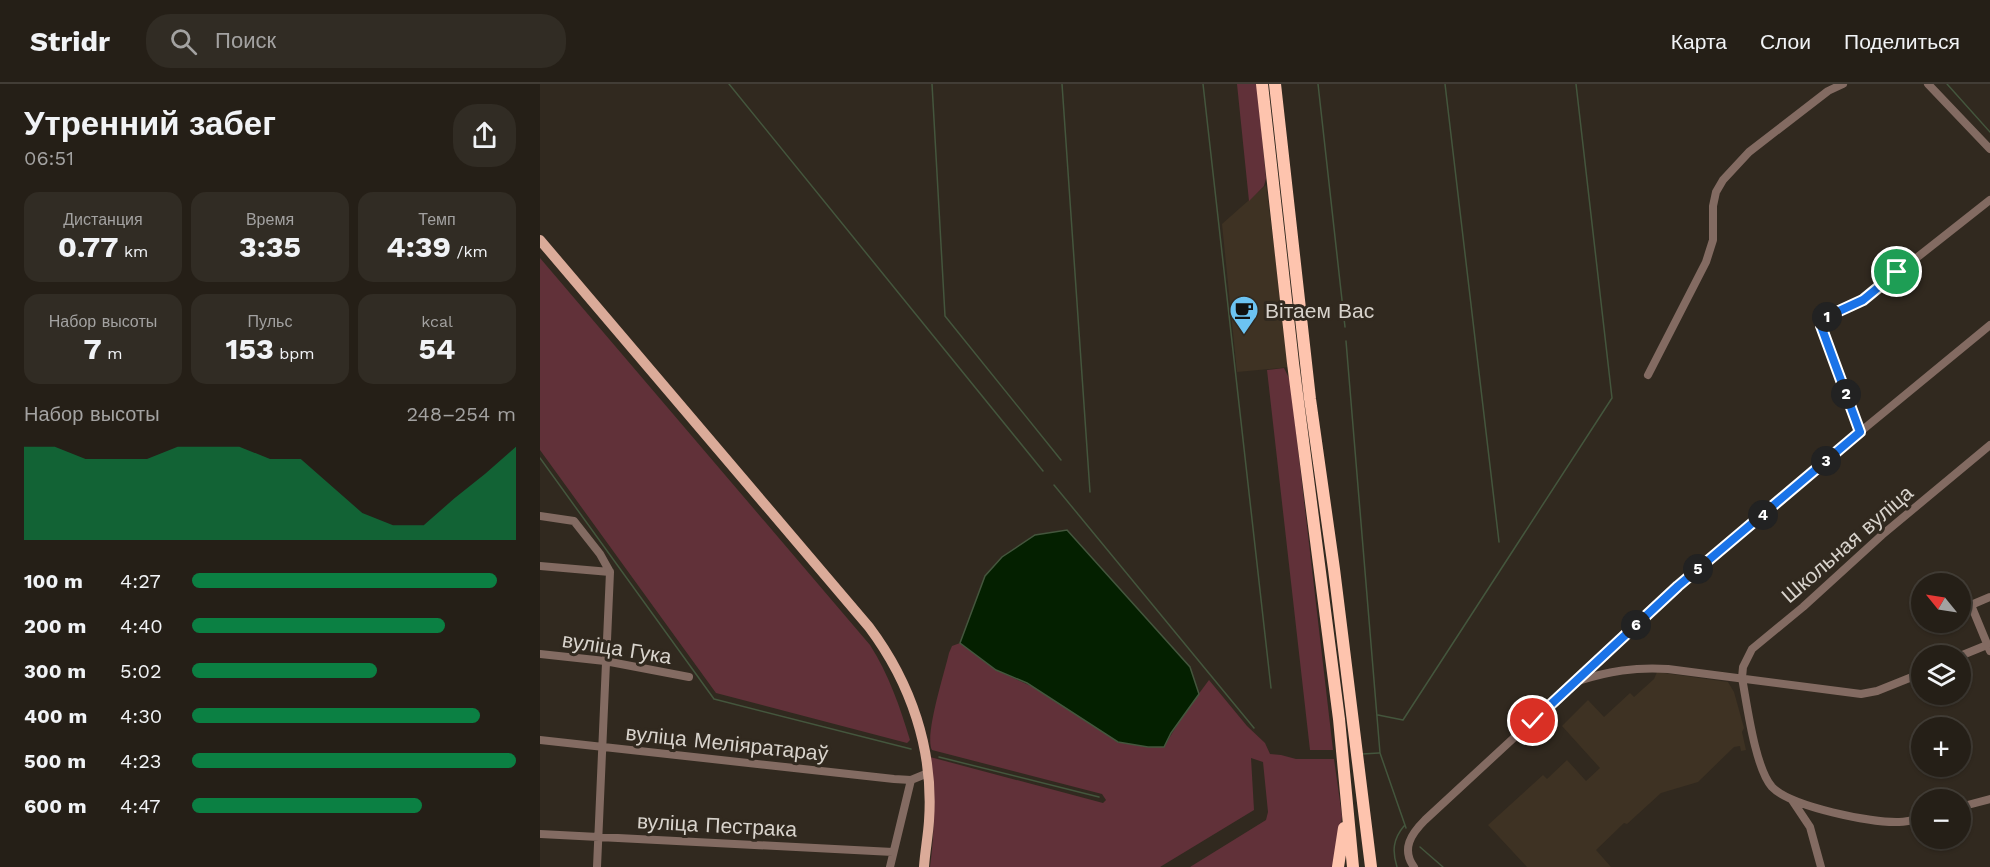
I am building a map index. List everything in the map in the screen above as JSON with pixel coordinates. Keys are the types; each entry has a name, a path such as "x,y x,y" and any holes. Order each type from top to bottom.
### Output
{"highway":[{"path":"1262,84 1293,363 1336,692 1353,867"},
{"path":"1275,84 1310,399 1371,867"},
{"path":"1338,867 1344,835 1347,794"},
{"path":"1364,812 1379,867"}],"main road":[{"path":"540,240 764,502 887,651 899,672 918,721 928,773 929,822 924,867"}],"street":[{"path":"1648,375 1706,262 1713,240 1713,206 1716,192 1723,180 1749,152 1828,91 1843,84"},
{"path":"1928,84 1990,149"},
{"path":"1860,432 1821,326 1822,320 1863,300 1990,200"},
{"path":"1414,867 1407,856 1407,848 1413,832 1425,820 1678,586 1990,325"},
{"name":"Школьная вуліца","path":"1742,678 1743,667 1752,649 1803,607 1882,535 1990,445"},
{"path":"540,516 574,521 600,554 609,572 597,867"},
{"path":"540,566 609,572"},
{"path":"1971,653 1989,648 1971,605 1990,597"},
{"name":"вуліца Гука","path":"540,654 605,661 689,677"},
{"path":"1574,682 1641,667 1861,694 1877,692 1911,678"},
{"path":"1742,678 1758,757 1772,787 1791,799 1819,808 1877,821 1911,820"},
{"name":"вуліца Меліяратараў","path":"540,740 911,780"},
{"path":"890,867 911,780 928,773"},
{"path":"1791,799 1810,827 1821,867"},
{"path":"1971,804 1990,799"},
{"path":"1810,827 1819,808"},
{"name":"вуліца Пестрака","path":"540,834 892,852"}],"shaded area":[{"path":"1237,84 1257,84 1266,178 1264,186 1249,201"},
{"path":"1266,185 1290,367 1237,372 1222,224"},
{"path":"540,258 870,645 898,703 910,740 907,743 716,693 540,450"},
{"path":"1284,368 1290,380 1333,750 1310,750 1267,370"},
{"path":"1067,530 1190,667 1199,694 1171,733 1164,747 1118,742 1027,683 996,670 960,643 985,576 1002,557 1035,535"},
{"path":"960,643 996,670 1164,747 1183,715 1209,680 1247,726 1265,743 1270,754 1296,759 1334,759 1342,816 1334,867 1190,867 1266,820 1268,812 1263,762 1251,758 1254,810 1160,867 930,867 934,812 930,757 1103,803 1106,800 1102,794 932,750 930,743 933,718 949,653 952,646"},
{"path":"1657,672 1728,682 1734,692 1744,728 1742,732 1746,750 1741,751 1740,746 1734,747 1698,782 1661,793 1627,824 1624,823 1596,850 1611,867 1527,867 1488,825 1543,775 1547,779 1567,760 1586,781 1600,768 1562,726 1588,700 1604,717 1630,693 1634,697 1654,679"}],"waterway":[{"path":"729,84 1043,471"},
{"path":"932,84 945,316 1061,460"},
{"path":"1062,84 1090,492"},
{"path":"1203,84 1271,688"},
{"path":"1318,84 1345,327"},
{"path":"1445,84 1499,542"},
{"path":"1378,715 1403,720 1612,398 1576,84"},
{"path":"1947,84 1990,132"},
{"path":"1346,341 1380,753 1406,828"},
{"path":"540,458 714,699 911,749"},
{"path":"1054,485 1254,728"},
{"path":"1362,754 1379,753"},
{"path":"939,757 1099,797"},
{"path":"1397,867 1394,856 1395,845 1404,826"},
{"path":"1420,847 1443,867"}],"place":[{"name":"Вітаем Вас","path":"1244,336"}],"route":[{"path":"1533,721 1678,586 1860,432 1821,326 1822,320 1863,300 1897,272"}]}
